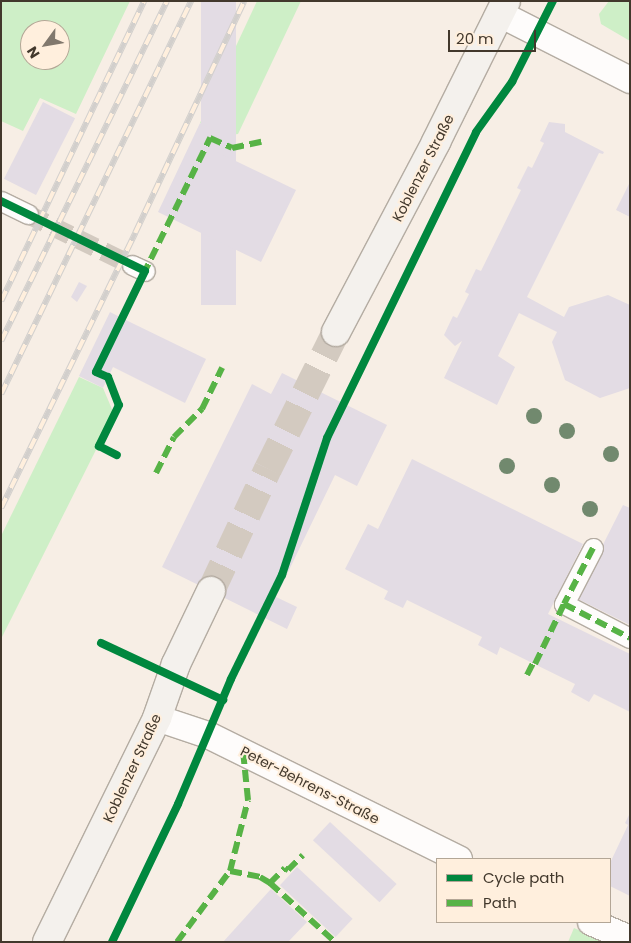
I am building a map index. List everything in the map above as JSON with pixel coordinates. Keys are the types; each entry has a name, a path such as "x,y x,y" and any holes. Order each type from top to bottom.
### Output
{"main road":[{"name":"Koblenzer Straße","path":"336,332 399,215 503,8"},
{"name":"Koblenzer Straße","path":"47,942 157,718 176,664 211,592"}],"street":[{"path":"503,8 630,80"},
{"path":"1,201 28,214"},
{"path":"593,548 564,604 630,638"},
{"name":"Peter-Behrens-Straße","path":"157,718 208,735 457,858"},
{"path":"593,923 630,939"}],"green space":[{"path":"1,1 130,1 76,114 40,98 23,131 1,121"},
{"path":"257,1 301,1 238,134 225,136 200,123"},
{"path":"609,1 630,1 630,41 601,24 599,14"},
{"path":"79,377 103,388 114,414 1,639 1,536"},
{"path":"574,928 607,942 568,942"}],"building":[{"path":"201,1 236,1 236,305 201,305"},
{"path":"43,102 75,118 36,195 4,179"},
{"path":"549,122 565,124 565,132 604,152 603,154 599,153 527,297 564,317 569,307 608,295 630,305 630,388 600,398 565,380 552,342 557,332 519,313 498,356 515,367 497,405 444,378 462,341 455,346 444,335 453,316 457,318 469,294 465,292 476,269 481,271 521,190 517,188 528,166 532,168 544,143 540,141"},
{"path":"200,123 225,136 217,152 296,190 261,262 158,212"},
{"path":"630,182 630,217 616,210"},
{"path":"79,282 87,286 77,302 71,297"},
{"path":"110,312 206,359 185,403 113,367 103,388 79,376"},
{"path":"282,373 387,425 357,486 335,475 276,597 297,607 287,629 162,567 252,384 271,394"},
{"path":"412,459 583,544 548,614 630,654 630,712 594,694 589,702 571,692 575,684 500,647 497,655 478,645 482,637 407,600 403,608 384,599 388,591 345,569 368,524 378,529"},
{"path":"623,505 630,508 630,625 576,598"},
{"path":"630,813 630,896 611,886 611,861 628,825 625,823"},
{"path":"330,822 397,884 380,902 313,840"},
{"path":"297,867 353,919 336,937 280,885"},
{"path":"271,889 307,922 288,942 223,942"}],"tunnel":[{"path":"28,214 132,265"},
{"path":"211,591 268,469 336,332"}],"railway":[{"path":"1,301 144,1"},
{"path":"1,341 167,1"},
{"path":"1,394 191,1"},
{"path":"1,508 135,233 244,1"}],"marked path":[{"path":"143,275 210,138 232,148 261,142"},
{"path":"156,473 174,437 202,409 222,368"},
{"path":"593,548 564,604 630,638"},
{"path":"535,664 564,604"},
{"path":"527,675 533,663"},
{"path":"177,942 230,871 248,800 243,751"},
{"path":"270,883 285,868 288,870 303,855"},
{"path":"230,871 260,877 270,883 335,942"}],"cycle path":[{"path":"112,942 178,804 231,679 282,575 327,438 476,132 512,82 553,1"},
{"path":"1,201 145,271 96,372 108,377 119,405 99,446 117,455"},
{"path":"101,643 223,700"}]}
